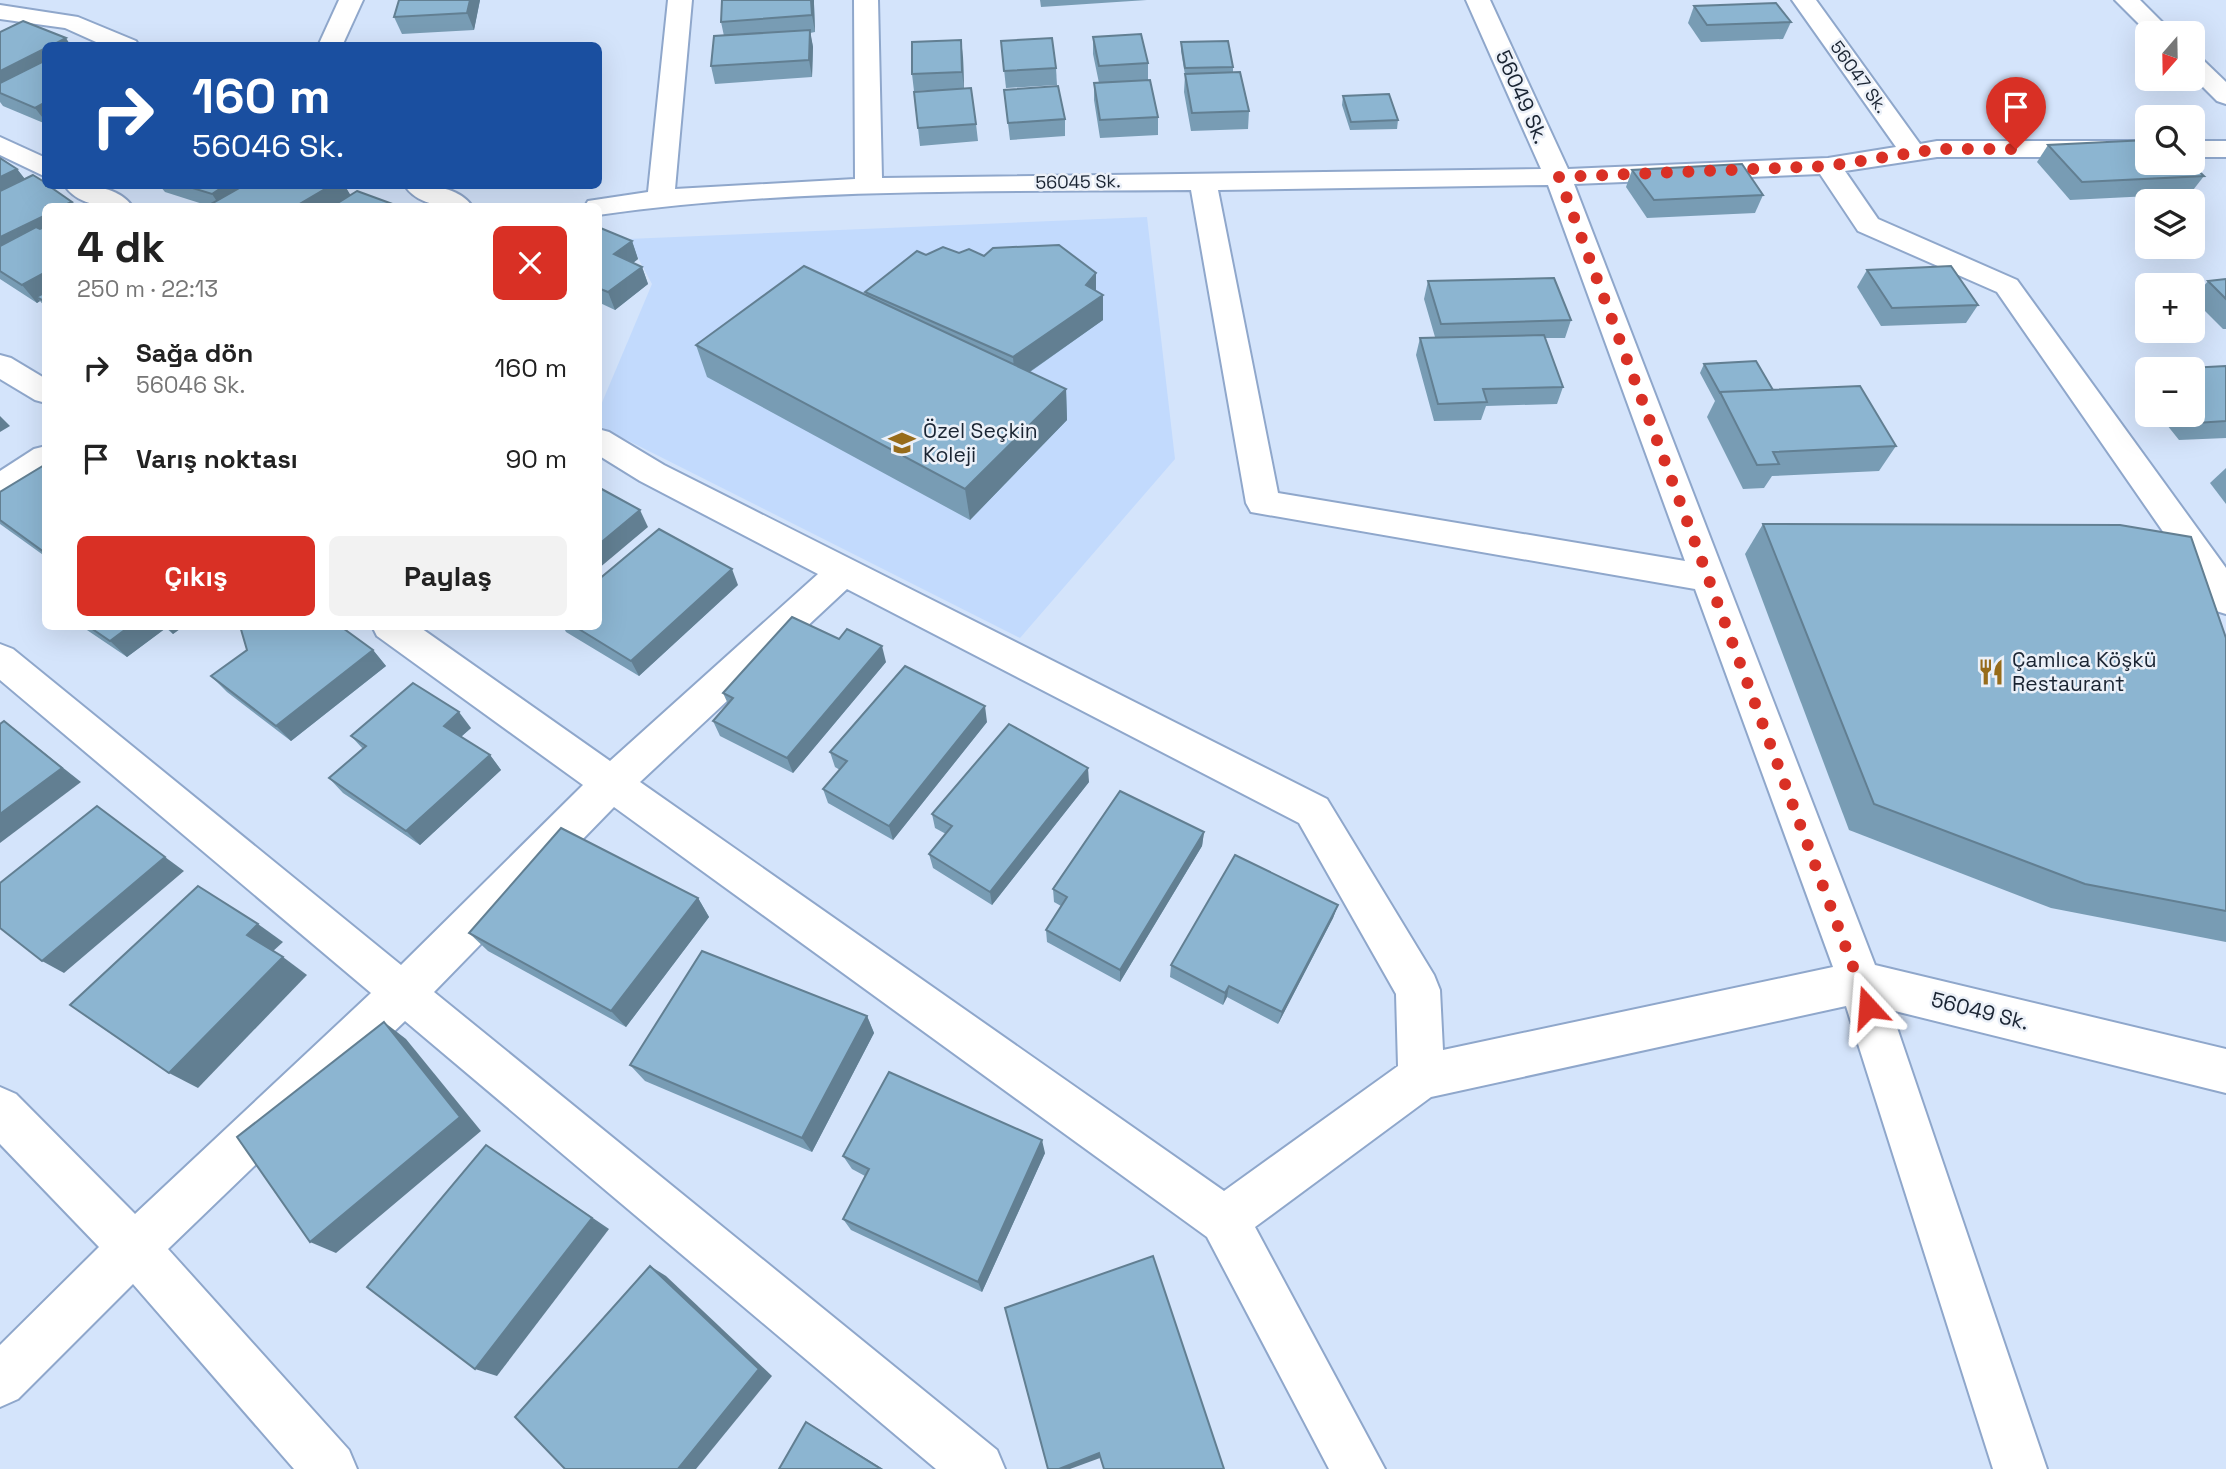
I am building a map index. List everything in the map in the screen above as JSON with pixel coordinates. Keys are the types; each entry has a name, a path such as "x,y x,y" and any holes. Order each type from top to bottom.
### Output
{"street":[{"path":"70,22 85,0"},
{"path":"332,42 351,0"},
{"path":"661,198 680,0"},
{"path":"866,0 869,186"},
{"name":"56049 Sk.","path":"1478,0 1559,177 1860,982 2226,1071"},
{"name":"56047 Sk.","path":"1804,0 1913,153"},
{"path":"2127,0 2149,21"},
{"path":"0,12 70,22 118,42"},
{"path":"2205,76 2226,96"},
{"path":"0,145 42,167"},
{"name":"56045 Sk.","path":"602,206 661,198 869,186 1559,177 1828,166 1937,149 2135,149"},
{"path":"2205,149 2226,149"},
{"path":"1828,166 1868,225 2007,286 2225,595"},
{"path":"1203,180 1263,503 1708,578"},
{"path":"84,189 112,203"},
{"path":"424,189 451,203"},
{"path":"0,365 42,391"},
{"path":"602,442 652,473 1313,811 1418,989 1421,1077"},
{"path":"0,487 42,460"},
{"path":"0,1381 134,1248 403,993 611,783 844,571"},
{"path":"396,630 1224,1220 1358,1469"},
{"path":"0,659 978,1469"},
{"path":"1224,1220 1421,1077 1860,982 2020,1469"},
{"path":"0,1110 134,1248 330,1469"}],"shaded area":[{"name":"Özel Seçkin Koleji","path":"1147,217 1175,459 1020,638 602,428 602,403 652,284 628,239"}],"building":[{"path":"399,0 470,0 467,13 394,17"},
{"path":"722,0 811,0 812,15 721,22"},
{"path":"1776,3 1791,22 1707,25 1694,6"},
{"path":"23,21 66,38 58,42 42,42 42,50 0,71 0,32"},
{"path":"810,30 809,60 711,66 714,36"},
{"path":"1141,34 1148,63 1099,66 1093,37"},
{"path":"1052,38 1056,68 1004,71 1001,41"},
{"path":"961,40 962,72 912,74 912,42"},
{"path":"1228,41 1233,67 1185,68 1181,42"},
{"path":"42,62 42,104 35,108 0,93 0,83"},
{"path":"1240,72 1249,111 1192,113 1185,74"},
{"path":"1150,80 1158,117 1100,120 1094,83"},
{"path":"1058,86 1065,119 1008,123 1004,90"},
{"path":"971,88 976,124 918,128 914,92"},
{"path":"1389,94 1398,120 1351,122 1343,96"},
{"path":"2135,141 2135,175 2204,176 2082,182 2048,145"},
{"path":"0,158 17,169 0,177"},
{"path":"1742,164 1763,195 1654,200 1632,170"},
{"path":"33,175 42,181 42,189 53,189 72,202 42,203 42,217 0,237 0,191"},
{"path":"196,189 220,189 212,194"},
{"path":"238,189 325,189 301,203 213,203"},
{"path":"357,191 390,203 338,203"},
{"path":"36,227 42,228 42,274 22,285 0,271 0,246"},
{"path":"602,229 632,241 614,254 642,267 608,292 602,290"},
{"path":"1059,245 1096,273 1086,285 1103,295 1013,357 865,292 917,251 926,255 943,247 959,253 969,249 984,256 993,248"},
{"path":"804,266 1066,389 965,489 696,345"},
{"path":"1951,266 1978,305 1892,308 1867,270"},
{"path":"1554,278 1571,320 1441,324 1428,281"},
{"path":"2226,279 2226,299 2208,281"},
{"path":"1544,335 1563,387 1483,389 1487,402 1438,404 1420,338"},
{"path":"1756,361 1773,390 1720,393 1704,364"},
{"path":"2226,366 2226,421 2205,422 2205,367"},
{"path":"1860,386 1896,446 1773,452 1779,464 1757,465 1720,392"},
{"path":"42,466 42,551 0,520 0,492"},
{"path":"602,489 640,510 602,542"},
{"name":"Çamlıca Köşkü Restaurant","path":"1763,524 2120,525 2191,537 2226,638 2226,911 2085,884 1874,804"},
{"path":"659,529 732,569 631,661 581,630 602,630 602,577"},
{"path":"792,617 839,639 847,629 882,646 787,758 713,721 733,698 723,693"},
{"path":"94,630 125,630 110,641"},
{"path":"241,630 346,630 373,650 276,726 211,676 247,650"},
{"path":"905,666 985,706 889,826 823,789 847,761 830,752"},
{"path":"413,683 459,712 444,726 490,755 406,831 329,778 366,746 351,736"},
{"path":"4,721 62,768 0,814 0,724"},
{"path":"1009,724 1088,768 990,892 929,854 952,826 932,814"},
{"path":"1120,791 1204,832 1120,970 1046,930 1067,897 1053,889"},
{"path":"97,806 165,857 42,961 0,928 0,883"},
{"path":"561,828 698,898 611,1011 469,933"},
{"path":"1235,855 1338,905 1282,1012 1229,986 1225,993 1171,965"},
{"path":"198,886 258,924 247,935 283,957 169,1073 70,1005"},
{"path":"702,951 867,1016 802,1138 630,1065"},
{"path":"384,1022 460,1117 310,1242 237,1137"},
{"path":"889,1072 1042,1140 978,1282 843,1219 869,1169 843,1156"},
{"path":"486,1145 592,1218 475,1369 367,1287"},
{"path":"1153,1256 1224,1469 1104,1469 1099,1453 1059,1469 1048,1469 1005,1308"},
{"path":"650,1266 759,1369 678,1469 565,1469 515,1417"},
{"path":"806,1422 881,1469 779,1469"}],"place":[{"name":"Özel Seçkin Koleji","path":"902,443"},
{"name":"Çamlıca Köşkü Restaurant","path":"1991,672"}],"route":[{"path":"1868,1007 1559,177 1828,166 1937,149 2016,149"}]}
